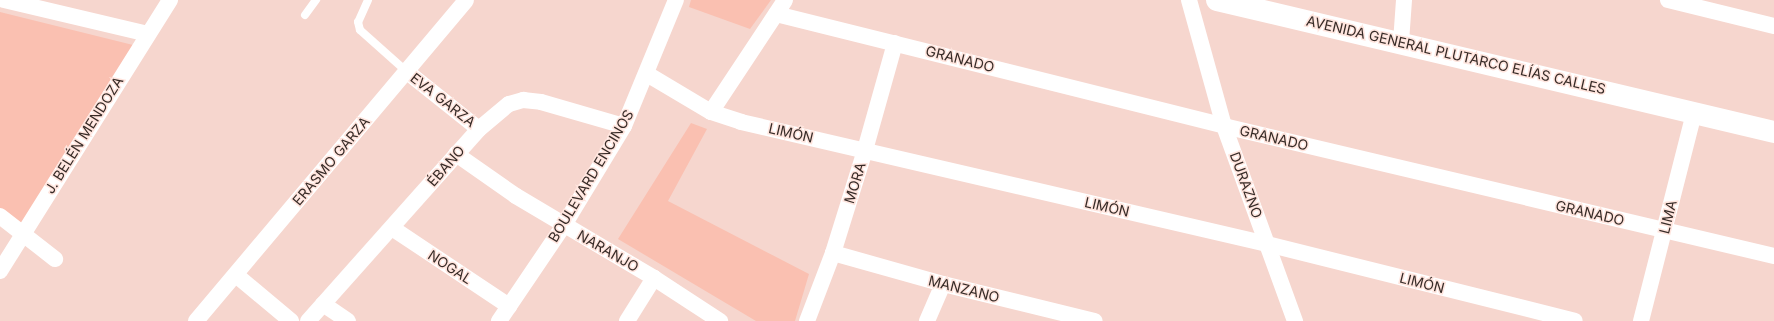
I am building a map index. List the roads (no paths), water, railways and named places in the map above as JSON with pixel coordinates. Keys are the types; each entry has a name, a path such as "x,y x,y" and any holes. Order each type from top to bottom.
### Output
{"street":[{"path":"4,0 148,34"},
{"name":"J. BELÉN MENDOZA","path":"0,271 170,0"},
{"name":"ERASMO GARZA","path":"196,321 466,0"},
{"name":"BOULEVARD ENCINOS","path":"499,321 564,225 624,126 647,74 676,0"},
{"path":"711,112 785,0"},
{"name":"DURAZNO","path":"1189,0 1224,126 1295,321"},
{"name":"AVENIDA GENERAL PLUTARCO ELÍAS CALLES","path":"1217,0 1260,4 1401,42 1774,132"},
{"path":"1401,42 1404,0"},
{"path":"1668,0 1774,26"},
{"name":"GRANADO","path":"776,14 1224,126 1774,256"},
{"name":"MORA","path":"807,321 833,253 865,150 895,43"},
{"name":"EVA GARZA","path":"406,71 479,129"},
{"name":"LIMÓN","path":"647,74 711,112 741,122 1267,244 1574,321"},
{"name":"ÉBANO","path":"308,321 479,129 509,104 524,100 541,102 624,126"},
{"name":"LIMA","path":"1641,321 1694,113"},
{"name":"NARANJO","path":"456,154 516,196 654,278 720,321"},
{"path":"0,216 22,235 55,259"},
{"name":"NOGAL","path":"392,228 509,306"},
{"name":"MANZANO","path":"833,253 943,284 1095,321"},
{"path":"236,275 291,321"},
{"path":"627,321 654,278"},
{"path":"927,321 943,284"},
{"path":"323,304 348,321"}],"lane":[{"path":"305,15 316,0"},
{"path":"368,0 358,22 360,30 375,45 406,71"}]}
